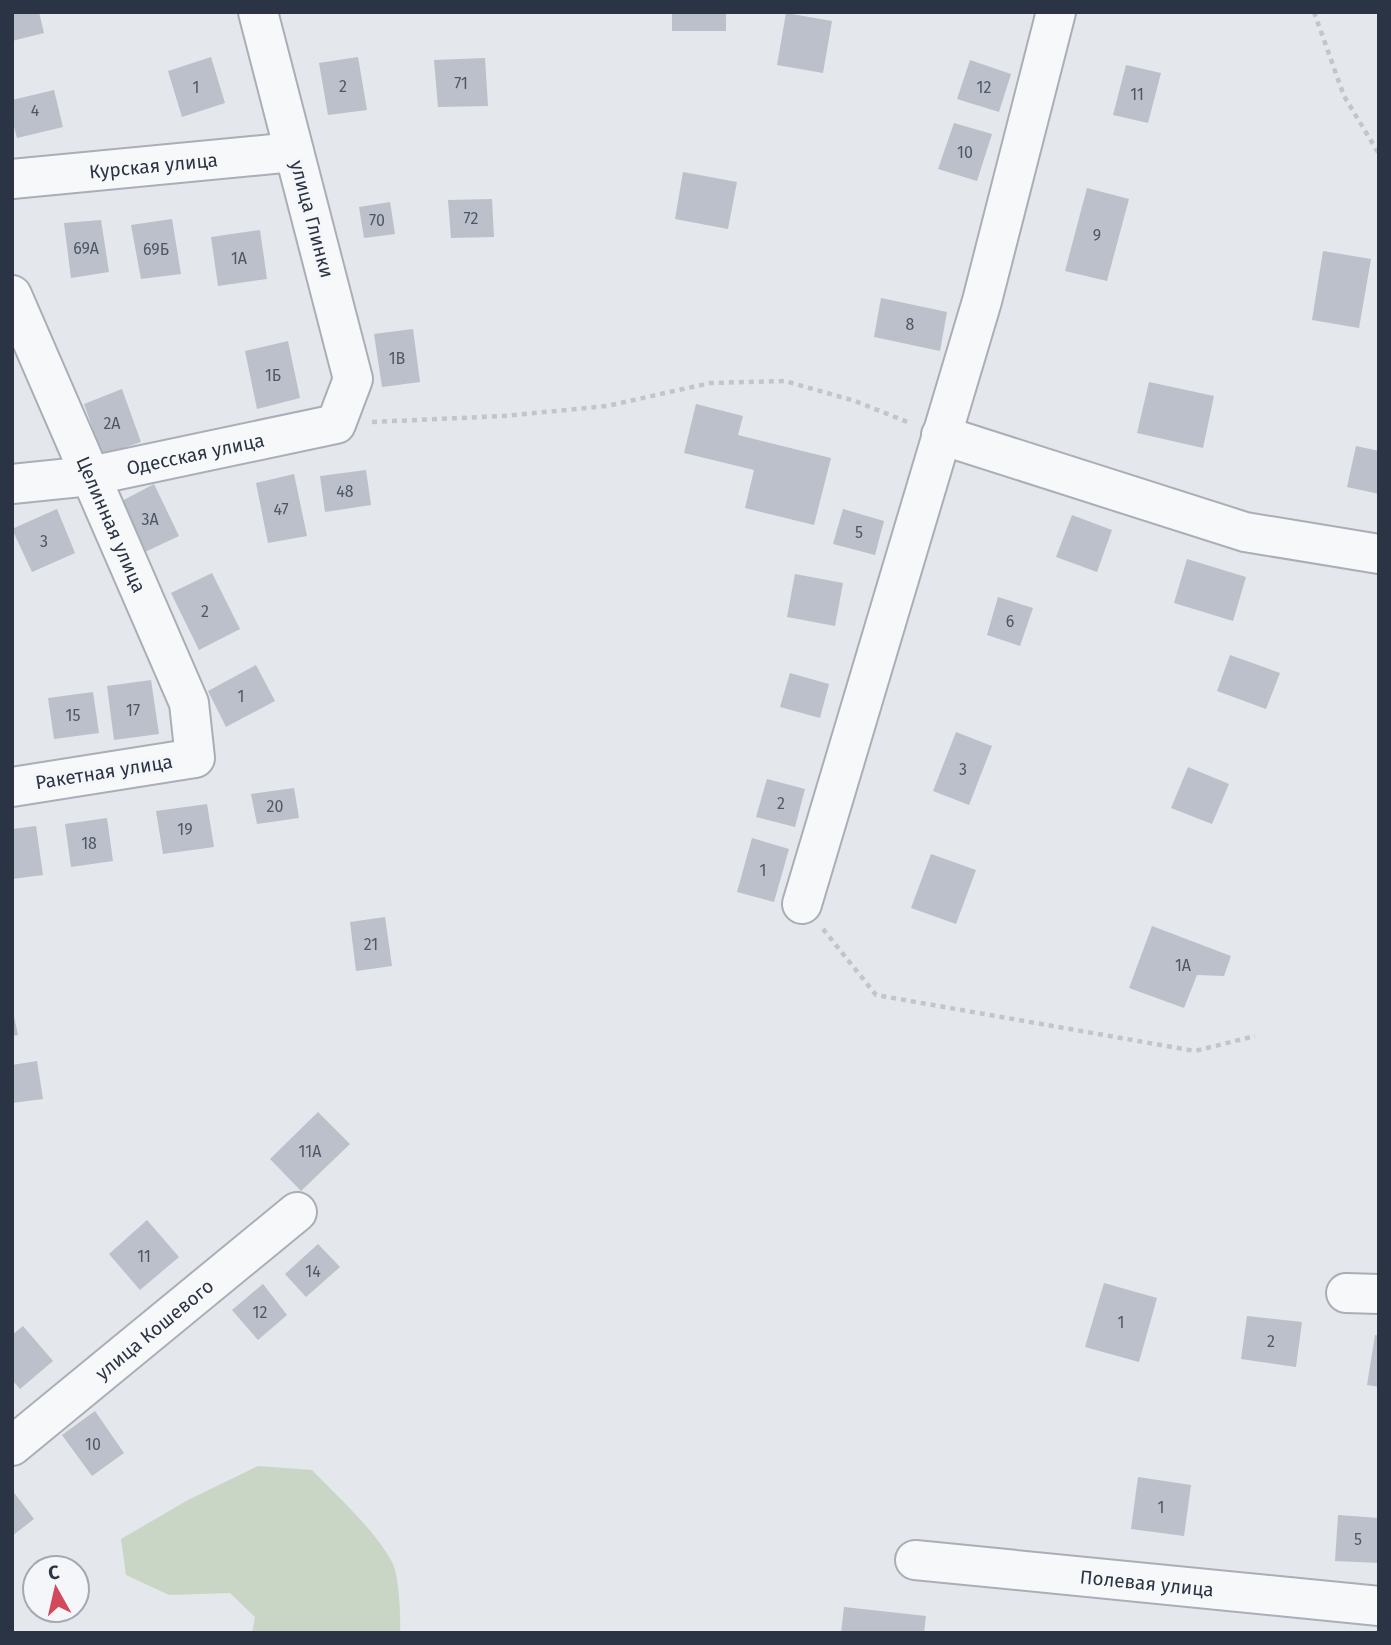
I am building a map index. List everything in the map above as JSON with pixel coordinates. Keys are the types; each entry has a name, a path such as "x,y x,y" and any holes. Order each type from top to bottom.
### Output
{"street":[{"name":"улица Глинки","path":"258,12 353,379 337,424"},
{"path":"802,904 982,301 1056,12"},
{"name":"Курская улица","path":"12,179 294,152"},
{"name":"Целинная улица","path":"12,295 189,703 195,758"},
{"name":"Одесская улица","path":"12,484 90,476 337,424"},
{"path":"941,435 1245,532 1379,554"},
{"name":"Ракетная улица","path":"12,787 195,758"},
{"name":"улица Кошевого","path":"12,1446 297,1212"},
{"name":"Полевая улица","path":"915,1560 1379,1606"}],"path":[{"path":"1314,12 1345,96 1379,154"},
{"path":"337,424 504,416 607,406 710,383 785,381 855,401 941,435"},
{"path":"802,904 876,995 1195,1051 1255,1036"}],"green space":[{"path":"258,1466 312,1470 366,1526 394,1568 399,1596 400,1633 252,1633 255,1617 230,1593 169,1595 126,1575 121,1539 188,1500"}],"building":[{"path":"12,12 39,12 44,33 12,41"},
{"path":"672,12 726,12 726,31 672,31"},
{"path":"786,13 832,21 823,73 777,65"},
{"path":"211,57 225,103 182,117 168,71"},
{"path":"358,57 367,110 328,115 319,63"},
{"path":"485,58 488,106 438,107 434,60"},
{"path":"970,60 1011,74 999,112 957,99"},
{"path":"1126,65 1161,73 1148,123 1113,115"},
{"path":"54,90 63,127 17,138 12,119 12,100"},
{"path":"954,123 992,134 977,181 938,169"},
{"path":"683,172 737,182 728,229 675,219"},
{"path":"1087,188 1129,199 1107,281 1065,271"},
{"path":"492,199 494,237 451,238 448,200"},
{"path":"390,202 395,234 364,238 359,207"},
{"path":"172,219 181,274 141,279 131,225"},
{"path":"101,220 109,272 71,278 64,223"},
{"path":"260,230 267,279 218,286 211,237"},
{"path":"1323,251 1371,259 1359,328 1312,320"},
{"path":"881,298 947,312 940,351 874,337"},
{"path":"413,329 420,382 382,387 374,334"},
{"path":"288,341 300,398 257,409 245,351"},
{"path":"1149,382 1214,396 1203,448 1137,433"},
{"path":"122,389 141,442 102,455 84,404"},
{"path":"696,404 743,416 738,435 831,458 814,525 745,508 754,470 684,453"},
{"path":"1356,446 1379,451 1379,494 1347,487"},
{"path":"366,470 371,505 325,512 320,476"},
{"path":"294,474 307,536 268,543 256,483"},
{"path":"154,484 179,536 145,552 120,502"},
{"path":"57,509 75,553 32,572 12,529"},
{"path":"843,509 884,521 875,555 833,544"},
{"path":"1072,515 1112,530 1097,572 1056,557"},
{"path":"1187,559 1246,577 1233,621 1174,603"},
{"path":"212,573 240,629 199,650 171,593"},
{"path":"795,574 843,583 835,626 787,617"},
{"path":"998,597 1033,608 1020,646 987,635"},
{"path":"1230,655 1280,673 1266,709 1217,691"},
{"path":"256,665 275,701 226,727 208,691"},
{"path":"790,673 829,684 820,718 780,707"},
{"path":"151,680 159,734 114,740 107,686"},
{"path":"93,692 99,733 54,739 48,698"},
{"path":"956,732 992,746 969,805 933,791"},
{"path":"1188,767 1229,784 1212,824 1171,808"},
{"path":"767,779 805,789 795,827 756,817"},
{"path":"294,788 299,818 257,824 251,794"},
{"path":"207,804 214,847 163,854 156,811"},
{"path":"107,818 113,861 71,867 65,824"},
{"path":"36,826 43,875 12,879 12,829"},
{"path":"752,838 789,849 774,902 737,892"},
{"path":"931,854 976,870 956,924 911,908"},
{"path":"385,917 392,966 356,971 350,922"},
{"path":"1152,926 1231,956 1224,976 1197,975 1184,1008 1129,988"},
{"path":"12,1007 18,1035 12,1036"},
{"path":"37,1061 43,1099 12,1103 12,1065"},
{"path":"318,1112 350,1144 301,1191 270,1159"},
{"path":"147,1220 179,1257 140,1290 109,1254"},
{"path":"318,1244 340,1267 306,1297 285,1274"},
{"path":"1104,1283 1157,1298 1139,1362 1085,1347"},
{"path":"263,1284 287,1315 258,1340 232,1310"},
{"path":"1247,1316 1302,1322 1296,1367 1241,1359"},
{"path":"23,1326 53,1361 20,1389 12,1380 12,1335"},
{"path":"1375,1335 1379,1336 1379,1387 1367,1385"},
{"path":"95,1411 124,1453 92,1476 62,1435"},
{"path":"1138,1477 1191,1485 1184,1536 1131,1529"},
{"path":"12,1490 34,1519 12,1536"},
{"path":"1338,1515 1379,1518 1379,1563 1335,1561"},
{"path":"844,1607 926,1616 924,1633 841,1633"}]}
